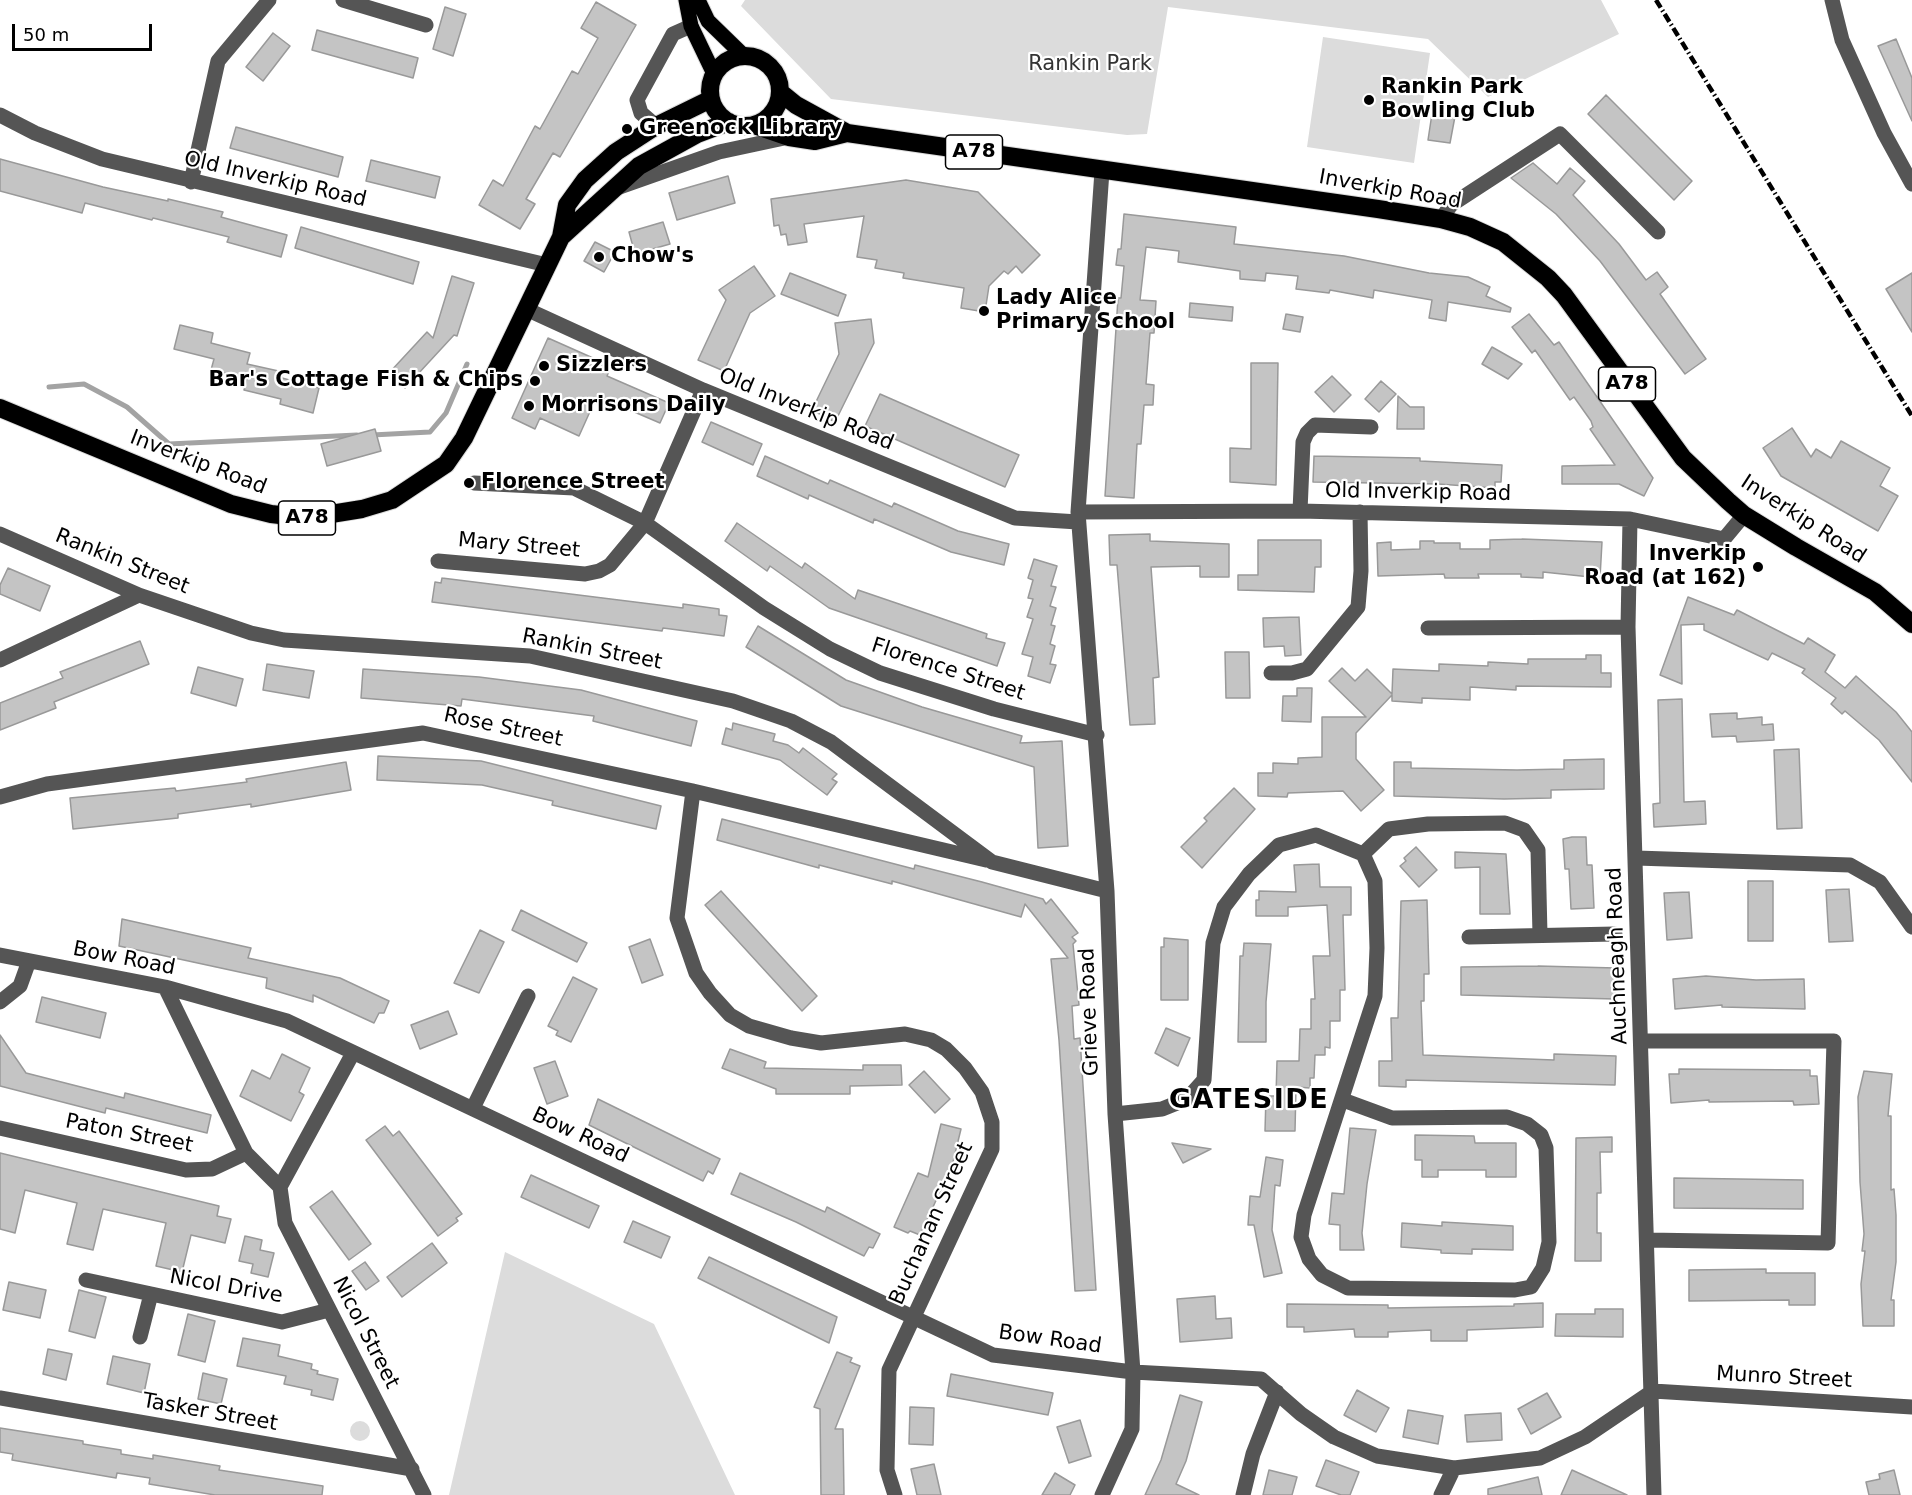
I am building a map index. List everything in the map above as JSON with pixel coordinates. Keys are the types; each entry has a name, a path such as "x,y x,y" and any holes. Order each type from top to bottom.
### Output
{"highway":[{"path":"744,56 762,60 769,66 779,82 780,92 775,109 769,116 754,125 729,122 715,108 711,99 710,86 714,74 732,58 744,56"},
{"name":"Inverkip Road","path":"780,92 796,105 847,134"},
{"name":"Inverkip Road","path":"0,408 231,504 271,514 306,518 333,515 392,500 446,464 464,438 561,237 567,205 585,180 616,152 656,126 711,99"},
{"name":"Inverkip Road","path":"561,237 639,166 667,149 729,122"},
{"name":"Inverkip Road","path":"754,125 789,137 815,141 847,134 1441,219 1470,227 1503,242 1548,278 1564,295 1683,458 1744,515 1875,592 1912,624"}],"main road":[{"path":"686,0 691,26 714,74"},
{"path":"698,0 708,21 744,56"}],"street":[{"path":"191,182 218,61 269,0"},
{"path":"344,0 426,25"},
{"path":"1832,0 1842,40 1884,133 1912,184"},
{"path":"656,126 641,113 637,100 673,33 691,26"},
{"name":"Old Inverkip Road","path":"0,115 35,133 102,159 547,266"},
{"path":"1441,219 1451,205 1560,134 1658,232"},
{"path":"612,190 719,152 789,137"},
{"name":"Grieve Road","path":"1101,1495 1132,1429 1133,1372 1115,1114 1107,891 1097,735 1078,517 1102,171"},
{"name":"Old Inverkip Road","path":"526,309 703,390 1015,518 1300,511 1630,519 1724,539 1744,515"},
{"name":"Mary Street","path":"438,561 592,573 610,565 645,523 703,390"},
{"path":"1300,511 1303,442 1307,433 1315,425 1371,427"},
{"name":"Florence Street","path":"474,483 574,488 645,523 764,608 830,649 880,673 994,710 1097,735"},
{"path":"1271,673 1292,673 1307,669 1358,607 1361,571 1360,512"},
{"name":"Auchneagh Road","path":"1630,519 1628,627 1653,1391 1654,1495"},
{"name":"Rankin Street","path":"0,534 139,595 251,633 284,640 530,656 733,701 791,721 831,742 992,862 1107,891"},
{"path":"0,660 139,595"},
{"path":"1428,628 1628,627"},
{"name":"Rose Street","path":"0,797 47,784 423,733 693,791 992,862"},
{"name":"Buchanan Street","path":"693,791 676,918 696,973 730,1015 749,1026 770,1033 821,1043 905,1034 917,1035 946,1049 965,1068 982,1092 992,1122 992,1149 889,1370 887,1470 895,1495"},
{"path":"1363,854 1389,830 1428,824 1505,823 1524,830 1538,850 1540,935"},
{"path":"1115,1114 1162,1109 1187,1099 1204,1080 1213,943 1224,907 1249,874 1280,845 1316,835 1363,854 1375,881 1377,948 1375,996 1304,1215 1301,1237 1309,1259 1322,1275 1348,1288 1515,1290 1531,1287 1543,1268 1549,1242 1546,1148 1541,1135 1527,1124 1507,1118 1392,1118 1343,1100"},
{"path":"1636,858 1850,865 1880,882 1912,927"},
{"path":"1469,937 1615,933"},
{"name":"Bow Road","path":"0,955 165,987 287,1022 993,1355 1133,1372 1261,1379 1301,1414 1334,1437 1377,1456 1454,1468 1540,1458 1585,1437 1653,1391"},
{"path":"0,1002 20,986 29,961"},
{"path":"165,987 246,1152 280,1187 353,1053"},
{"path":"473,1108 528,996"},
{"path":"1642,1041 1834,1041 1828,1243 1648,1240"},
{"name":"Paton Street","path":"0,1128 186,1170 212,1169 246,1152"},
{"name":"Nicol Street","path":"280,1187 285,1223 424,1495"},
{"name":"Nicol Drive","path":"86,1280 282,1322 329,1310"},
{"name":"Nicol Drive","path":"140,1337 151,1294"},
{"name":"Munro Street","path":"1653,1391 1912,1407"},
{"path":"1243,1495 1252,1454 1277,1392"},
{"name":"Tasker Street","path":"0,1398 412,1470"},
{"path":"1441,1495 1454,1468"}],"green space":[{"name":"Rankin Park","path":"745,0 1601,0 1619,34 1488,97 1428,39 1168,7 1147,134 1127,135 831,99 741,6"},
{"name":"Rankin Park Bowling Club","path":"1323,37 1430,53 1414,163 1307,147"},
{"path":"505,1252 654,1324 735,1495 449,1495"},
{"path":"356,1421 364,1421 370,1427 370,1435 364,1441 356,1441 350,1435 350,1427"}],"building":[{"path":"596,2 636,25 560,157 553,153 526,199 535,204 520,229 479,205 493,180 503,186 535,126 540,129 572,71 578,74 598,38 581,28"},
{"path":"445,7 466,14 453,56 433,49"},
{"path":"317,30 418,58 413,78 312,50"},
{"path":"273,33 290,46 263,81 246,67"},
{"path":"1896,39 1912,78 1912,121 1878,46"},
{"path":"1606,95 1692,181 1674,200 1588,114"},
{"path":"1433,107 1456,111 1450,143 1428,140"},
{"path":"236,127 343,157 338,177 230,148"},
{"path":"0,159 103,187 223,212 221,217 287,235 281,257 227,242 229,237 153,218 152,220 85,203 82,213 0,191"},
{"path":"371,160 440,177 435,198 366,181"},
{"path":"1533,163 1557,184 1570,168 1585,181 1573,195 1619,244 1646,280 1657,272 1668,287 1660,294 1706,359 1685,374 1600,261 1556,214 1511,178"},
{"path":"728,176 735,203 677,220 669,193"},
{"path":"906,180 978,192 1040,255 1022,273 1016,266 1008,274 1004,271 989,286 985,312 961,308 964,288 903,278 904,273 875,268 877,260 857,257 864,216 804,224 807,242 788,245 786,234 781,235 779,225 774,226 771,199"},
{"path":"1124,214 1236,227 1234,244 1344,256 1429,273 1468,277 1490,287 1486,296 1511,308 1510,312 1448,302 1446,321 1429,318 1432,300 1374,290 1373,298 1330,290 1329,293 1296,289 1298,276 1266,273 1265,281 1240,279 1240,271 1178,262 1179,251 1146,247 1140,300 1156,301 1154,333 1150,333 1146,384 1154,385 1153,405 1144,405 1141,444 1137,444 1134,498 1105,496 1118,298 1121,298 1124,266 1116,265 1118,249 1121,249"},
{"path":"663,222 670,244 635,254 629,232"},
{"path":"301,227 419,262 413,284 295,248"},
{"name":"Chow's","path":"595,242 615,252 604,272 584,261"},
{"path":"754,266 775,296 750,313 724,371 698,360 726,300 719,290"},
{"path":"790,273 846,295 838,316 781,294"},
{"path":"1912,273 1912,332 1886,289"},
{"path":"452,276 474,283 457,336 454,335 405,388 389,373 427,332 433,338"},
{"path":"1190,303 1233,307 1232,321 1189,317"},
{"path":"1286,314 1303,317 1300,332 1283,329"},
{"path":"1529,314 1554,345 1559,342 1653,478 1644,496 1619,484 1562,484 1562,466 1615,465 1590,429 1593,427 1591,421 1574,397 1570,400 1535,350 1532,353 1512,327"},
{"path":"871,319 874,343 835,422 812,410 839,354 835,323"},
{"path":"180,325 213,333 211,343 250,353 247,364 283,372 282,378 319,388 313,413 280,404 281,399 244,390 247,378 211,370 214,359 174,349"},
{"path":"548,338 611,366 607,376 669,403 660,423 597,396 579,436 540,418 535,429 512,418"},
{"path":"1492,347 1522,364 1508,379 1482,364"},
{"path":"1251,363 1278,363 1276,485 1230,482 1230,448 1251,449"},
{"path":"1332,376 1351,395 1334,412 1315,392"},
{"path":"1381,381 1396,394 1379,412 1365,399"},
{"path":"880,394 1019,455 1005,487 865,426"},
{"path":"1398,396 1410,407 1424,407 1424,429 1397,429"},
{"path":"711,422 762,444 753,465 702,442"},
{"path":"1792,428 1811,457 1816,449 1831,458 1841,441 1890,468 1880,486 1898,496 1878,531 1781,476 1763,448"},
{"path":"375,429 381,451 327,466 321,444"},
{"path":"765,456 828,484 830,480 892,507 894,503 958,531 1009,544 1004,565 951,552 874,519 873,523 809,495 808,499 757,476"},
{"path":"1314,456 1420,458 1420,461 1502,465 1501,482 1495,482 1495,488 1438,484 1313,482"},
{"path":"737,523 802,568 805,563 855,599 858,590 987,634 986,638 1005,643 997,666 829,608 770,566 767,571 725,541"},
{"path":"1150,534 1150,541 1229,544 1229,577 1200,577 1200,566 1151,567 1159,677 1153,678 1155,724 1130,725 1117,565 1110,565 1109,535"},
{"path":"1258,540 1321,540 1321,567 1315,567 1314,592 1238,590 1238,575 1258,575"},
{"path":"1490,540 1602,542 1600,578 1543,572 1543,578 1521,577 1521,574 1478,574 1479,578 1445,578 1444,574 1378,576 1377,543 1391,542 1391,550 1420,549 1420,541 1460,543 1460,549 1490,549"},
{"path":"1034,559 1057,566 1051,586 1056,587 1050,606 1056,608 1051,625 1055,626 1050,644 1055,646 1050,664 1056,665 1050,683 1028,676 1033,657 1022,654 1033,619 1027,617 1033,599 1028,598 1033,580 1028,578"},
{"path":"8,568 50,586 40,611 0,594 0,585"},
{"path":"442,578 683,608 683,604 719,609 719,615 727,616 724,636 663,628 662,631 432,602 435,582 441,583"},
{"path":"1688,597 1734,615 1737,610 1804,644 1808,638 1835,655 1825,672 1845,688 1856,676 1896,712 1912,732 1912,782 1879,740 1845,711 1842,714 1831,704 1836,698 1802,673 1805,669 1772,653 1768,660 1704,630 1704,624 1681,625 1682,684 1660,675"},
{"path":"1299,617 1301,655 1285,656 1284,646 1264,647 1263,618"},
{"path":"758,626 846,680 922,707 1022,736 1020,743 1062,741 1068,846 1038,848 1034,767 841,706 746,647"},
{"path":"140,641 149,664 54,702 56,708 0,730 0,703 63,678 60,672"},
{"path":"1225,652 1249,652 1250,698 1226,698"},
{"path":"1586,655 1601,655 1601,673 1611,673 1611,687 1516,686 1516,690 1470,687 1470,700 1422,698 1422,703 1392,701 1392,695 1356,733 1356,759 1384,790 1361,811 1343,791 1288,793 1287,797 1258,796 1258,773 1273,773 1273,763 1298,764 1298,758 1322,757 1322,717 1366,717 1329,681 1342,668 1355,681 1367,669 1392,694 1393,669 1439,671 1439,664 1488,666 1488,662 1528,664 1528,659 1586,659"},
{"path":"267,664 314,671 309,698 263,690"},
{"path":"198,667 243,679 236,706 191,693"},
{"path":"363,669 479,677 581,690 697,721 691,746 593,721 594,716 462,699 461,706 361,698"},
{"path":"1297,688 1312,688 1311,722 1282,721 1283,696 1297,696"},
{"path":"1682,699 1684,802 1705,801 1706,824 1654,827 1653,804 1660,803 1658,700"},
{"path":"1737,713 1737,719 1762,717 1762,725 1773,724 1774,740 1737,742 1736,736 1712,737 1710,714"},
{"path":"733,723 775,734 773,741 788,745 799,753 803,748 837,774 832,779 837,782 827,795 780,760 722,744 726,728 732,730"},
{"path":"1799,749 1802,828 1777,829 1774,750"},
{"path":"378,756 481,761 661,806 656,829 552,805 553,801 482,785 377,780"},
{"path":"1604,759 1604,789 1551,790 1551,798 1394,796 1394,762 1411,762 1411,768 1517,770 1564,769 1564,760"},
{"path":"346,762 351,790 251,807 251,804 178,814 178,818 73,829 70,798 175,788 176,791 247,782 246,779"},
{"path":"1234,788 1255,809 1202,868 1181,847 1207,821 1204,818"},
{"path":"722,819 914,869 915,865 982,882 1043,899 1046,904 1051,899 1078,933 1072,937 1076,941 1073,944 1079,1005 1072,1006 1074,1039 1080,1038 1096,1290 1075,1291 1059,1040 1051,959 1068,958 1025,904 1021,917 892,881 892,884 819,865 819,868 717,840"},
{"path":"1586,837 1587,865 1592,865 1594,908 1571,909 1569,869 1565,869 1563,839"},
{"path":"1416,847 1437,870 1419,887 1400,866 1406,861 1404,858"},
{"path":"1455,852 1506,854 1510,914 1480,914 1480,867 1455,868"},
{"path":"1319,864 1320,887 1351,887 1351,915 1343,915 1345,990 1340,990 1340,1021 1330,1021 1330,1048 1325,1047 1325,1055 1315,1055 1314,1078 1310,1078 1310,1088 1296,1087 1295,1131 1265,1131 1266,1096 1276,1096 1277,1061 1299,1061 1300,1029 1311,1029 1311,999 1315,999 1313,956 1330,956 1327,905 1288,907 1288,916 1256,916 1256,900 1259,900 1259,891 1296,892 1294,865"},
{"path":"1748,881 1773,881 1773,941 1748,941"},
{"path":"1849,889 1853,941 1829,942 1826,890"},
{"path":"721,891 817,996 802,1011 705,905"},
{"path":"1689,892 1692,938 1667,940 1664,893"},
{"path":"1427,900 1429,974 1424,974 1424,1001 1421,1001 1423,1055 1554,1060 1554,1054 1616,1056 1615,1085 1406,1080 1406,1087 1379,1086 1379,1061 1392,1061 1391,1018 1398,1018 1401,901"},
{"path":"521,910 587,943 577,962 512,930"},
{"path":"122,919 251,948 248,958 340,978 389,1001 384,1013 379,1013 374,1023 313,995 313,1002 266,988 267,978 119,946"},
{"path":"480,930 504,942 479,993 454,983"},
{"path":"1164,938 1188,940 1188,1000 1161,1000 1161,947 1164,947"},
{"path":"650,939 663,975 642,983 629,947"},
{"path":"1244,943 1271,944 1266,1002 1266,1042 1238,1042 1240,956 1243,956"},
{"path":"1461,967 1616,968 1615,999 1461,995"},
{"path":"1706,976 1756,980 1804,979 1805,1009 1722,1007 1722,1005 1675,1009 1673,979"},
{"path":"573,977 597,989 571,1042 556,1035 558,1031 548,1026"},
{"path":"42,997 106,1013 100,1038 36,1022"},
{"path":"448,1011 457,1034 420,1049 411,1025"},
{"path":"1166,1028 1190,1038 1178,1066 1155,1053"},
{"path":"0,1035 26,1073 124,1098 125,1093 211,1115 207,1133 106,1108 105,1113 0,1086"},
{"path":"730,1049 766,1062 764,1068 863,1070 863,1065 901,1065 902,1085 850,1086 850,1094 776,1094 776,1089 722,1068"},
{"path":"282,1054 310,1068 299,1092 304,1095 291,1121 240,1096 252,1070 270,1079"},
{"path":"555,1061 568,1096 547,1104 534,1068"},
{"path":"1679,1069 1810,1070 1810,1076 1817,1076 1819,1104 1794,1105 1793,1101 1709,1102 1709,1100 1671,1103 1669,1074 1679,1074"},
{"path":"924,1071 950,1099 935,1113 909,1085"},
{"path":"1864,1071 1892,1074 1888,1116 1891,1116 1891,1190 1894,1189 1896,1215 1896,1262 1891,1300 1894,1300 1894,1326 1863,1326 1861,1284 1865,1251 1862,1251 1864,1234 1858,1097"},
{"path":"598,1099 720,1159 713,1174 708,1171 703,1181 589,1125"},
{"path":"941,1124 961,1129 952,1166 920,1235 910,1231 908,1233 894,1227 918,1173 928,1177"},
{"path":"385,1126 393,1136 399,1131 462,1214 456,1218 458,1221 438,1236 366,1140"},
{"path":"1350,1128 1376,1130 1362,1233 1364,1250 1340,1250 1340,1225 1329,1224 1332,1193 1344,1194"},
{"path":"1415,1135 1474,1136 1475,1143 1516,1143 1516,1177 1486,1177 1486,1170 1438,1170 1438,1177 1422,1177 1422,1160 1415,1160"},
{"path":"1612,1137 1612,1152 1600,1152 1601,1193 1597,1193 1597,1233 1601,1233 1601,1261 1575,1261 1576,1138"},
{"path":"1172,1143 1211,1149 1183,1163"},
{"path":"0,1153 219,1206 217,1216 231,1219 225,1243 191,1235 182,1272 156,1266 166,1223 103,1209 93,1250 67,1244 77,1203 25,1190 15,1233 0,1229"},
{"path":"1266,1157 1283,1160 1280,1186 1275,1185 1272,1230 1282,1273 1264,1277 1254,1225 1248,1225 1250,1196 1260,1197"},
{"path":"740,1173 825,1212 827,1207 880,1234 873,1248 869,1247 864,1256 796,1222 731,1194"},
{"path":"531,1175 599,1206 589,1228 521,1197"},
{"path":"1674,1178 1803,1180 1803,1209 1674,1208"},
{"path":"332,1191 371,1244 349,1260 310,1207"},
{"path":"633,1221 670,1237 661,1258 624,1242"},
{"path":"1442,1222 1513,1226 1513,1250 1472,1249 1472,1254 1441,1253 1441,1250 1401,1247 1402,1223 1442,1226"},
{"path":"245,1236 262,1240 260,1250 274,1253 268,1277 251,1273 253,1264 239,1261"},
{"path":"432,1243 447,1263 402,1297 387,1277"},
{"path":"709,1257 837,1317 829,1343 698,1278"},
{"path":"365,1262 379,1281 366,1290 352,1271"},
{"path":"1766,1269 1766,1273 1815,1273 1815,1305 1789,1305 1789,1300 1689,1301 1689,1270"},
{"path":"9,1282 46,1290 40,1318 3,1310"},
{"path":"79,1290 106,1297 95,1338 69,1331"},
{"path":"1215,1296 1216,1319 1231,1318 1232,1338 1180,1342 1177,1299"},
{"path":"1543,1303 1543,1327 1467,1330 1467,1341 1431,1341 1431,1330 1388,1332 1388,1337 1355,1337 1354,1329 1304,1332 1304,1327 1287,1327 1287,1304 1388,1305 1388,1308 1514,1306 1514,1304"},
{"path":"1595,1309 1623,1309 1623,1337 1555,1336 1556,1314 1595,1314"},
{"path":"188,1314 215,1321 205,1362 178,1355"},
{"path":"243,1338 280,1345 278,1356 312,1364 311,1369 318,1371 317,1374 338,1379 333,1400 311,1395 312,1390 284,1384 286,1376 237,1366"},
{"path":"48,1349 72,1354 66,1380 43,1374"},
{"path":"837,1352 852,1358 850,1362 860,1366 835,1429 843,1429 844,1495 821,1495 820,1409 814,1407"},
{"path":"113,1356 150,1364 144,1393 107,1384"},
{"path":"203,1373 227,1379 221,1404 198,1399"},
{"path":"951,1374 1053,1393 1048,1415 947,1396"},
{"path":"1357,1390 1389,1408 1376,1432 1344,1415"},
{"path":"1547,1393 1561,1417 1531,1434 1518,1409"},
{"path":"1180,1395 1202,1402 1186,1461 1176,1484 1199,1495 1145,1495 1161,1460"},
{"path":"910,1407 934,1408 933,1445 909,1444"},
{"path":"1408,1410 1443,1416 1438,1444 1403,1437"},
{"path":"1501,1413 1502,1440 1467,1442 1465,1415"},
{"path":"1080,1420 1091,1456 1069,1463 1057,1427"},
{"path":"0,1428 83,1441 83,1444 121,1450 121,1454 153,1459 153,1455 220,1466 219,1470 323,1486 322,1495 215,1495 149,1484 150,1478 117,1473 116,1478 12,1460 13,1454 0,1452"},
{"path":"1326,1460 1359,1472 1350,1495 1341,1495 1316,1486"},
{"path":"934,1464 941,1495 917,1495 911,1469"},
{"path":"1269,1470 1297,1477 1292,1495 1263,1495"},
{"path":"1572,1470 1627,1495 1561,1495"},
{"path":"1894,1470 1900,1495 1869,1495 1866,1482 1880,1479 1879,1474"},
{"path":"1055,1473 1075,1485 1070,1495 1042,1495"},
{"path":"1538,1477 1542,1495 1488,1495 1488,1489"}],"waterway":[{"path":"372,435 430,432 446,413 467,364"},
{"path":"49,387 84,384 127,407 169,444 357,435"}],"railway":[{"path":"1656,0 1912,416"}],"place":[{"name":"Rankin Park Bowling Club","path":"1369,100"},
{"name":"Greenock Library","path":"627,129"},
{"name":"Chow's","path":"599,257"},
{"name":"Lady Alice Primary School","path":"984,311"},
{"name":"Sizzlers","path":"544,366"},
{"name":"Bar's Cottage Fish & Chips","path":"535,381"},
{"name":"Morrisons Daily","path":"529,406"},
{"name":"Florence Street","path":"469,483"},
{"name":"Inverkip Road (at 162)","path":"1758,567"}],"district":[{"name":"GATESIDE","path":"1249,1101"}]}
